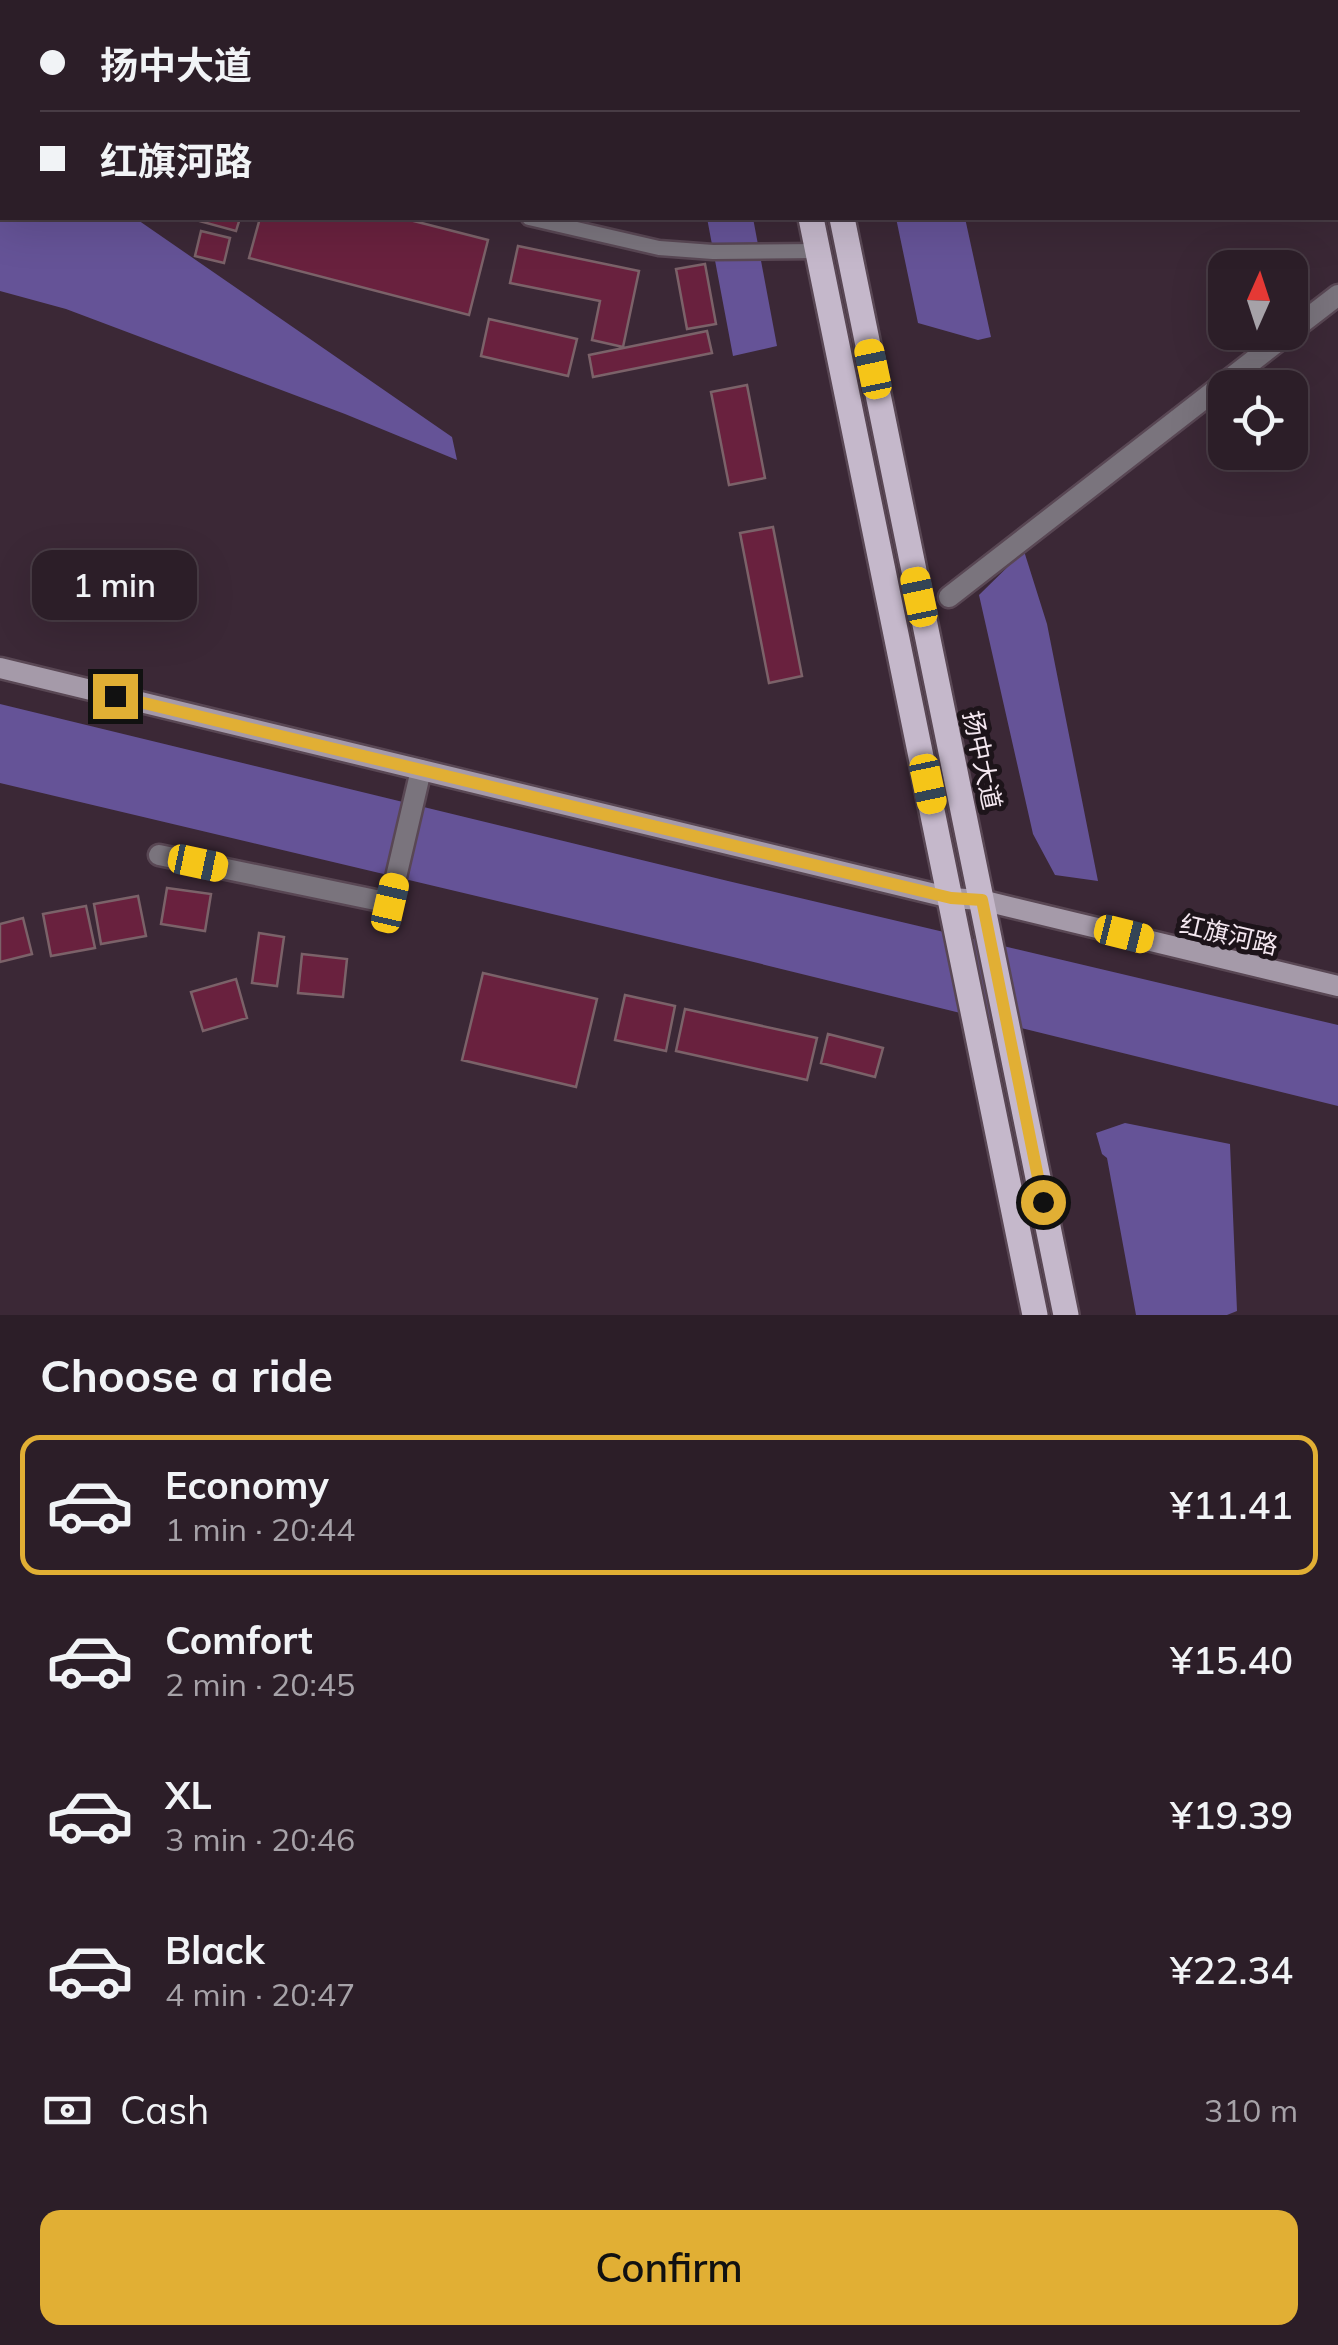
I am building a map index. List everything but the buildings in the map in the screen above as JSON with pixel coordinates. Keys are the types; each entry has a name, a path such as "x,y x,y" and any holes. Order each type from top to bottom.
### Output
{"main road":[{"path":"812,220 1036,1315"},
{"name":"扬中大道","path":"842,220 1066,1315"}],"street":[{"path":"1308,318 1338,295"},
{"path":"949,597 1267,350"},
{"name":"红旗河路","path":"0,668 951,898 982,900 1338,986"},
{"path":"159,854 390,903 421,770"}],"lane":[{"path":"538,220 659,248 818,252"}],"shaded area":[{"path":"0,220 138,220 452,437 457,460 66,309 0,291"},
{"path":"707,220 753,220 777,346 733,356"},
{"path":"896,220 965,220 991,337 978,340 918,323"},
{"path":"1024,551 1047,624 1098,881 1055,875 1033,834 979,595"},
{"path":"0,704 1338,1025 1338,1106 0,783"},
{"path":"1125,1123 1230,1144 1237,1311 1227,1315 1136,1315 1107,1158 1096,1133"}],"route":[{"path":"115,696 951,898 982,900 1043,1202"}]}
